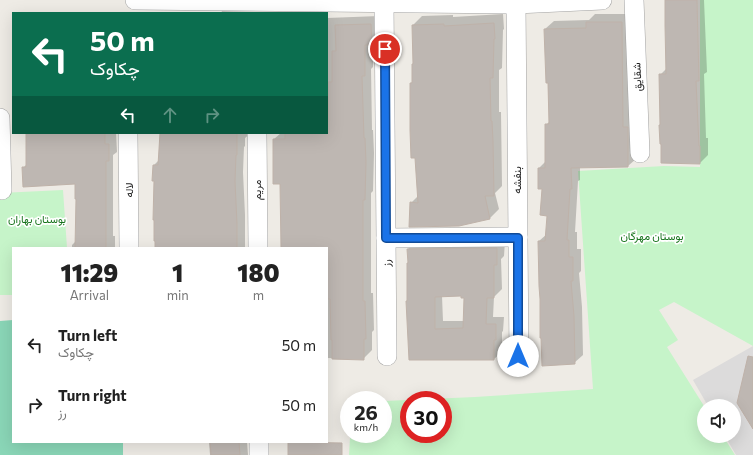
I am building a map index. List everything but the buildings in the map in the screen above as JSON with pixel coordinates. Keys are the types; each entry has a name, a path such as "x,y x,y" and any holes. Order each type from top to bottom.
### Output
{"street":[{"path":"127,0 128,12"},
{"path":"135,0 256,7 384,2 516,4 602,0"},
{"name":"شقایق","path":"634,0 640,153"},
{"name":"رز","path":"384,2 387,356"},
{"name":"بنفشه","path":"516,4 518,356"},
{"path":"0,118 2,190"},
{"name":"لاله","path":"128,134 129,247"},
{"name":"مریم","path":"257,134 258,247"},
{"path":"386,238 518,238"},
{"path":"259,443 259,455"}],"shaded area":[{"path":"753,346 753,455 736,455 729,443 741,443 741,399 704,399 693,380"}],"green space":[{"name":"بوستان مهرگان","path":"700,0 753,0 753,346 674,302 659,310 678,340 667,347 700,399 697,399 697,443 727,443 735,455 349,455 350,443 392,443 392,401 400,400 400,443 452,443 452,398 593,389 578,171 664,166 700,167"},
{"name":"بوستان بهاران","path":"63,190 67,247 12,247 12,295 0,295 0,193"},
{"path":"12,320 12,443 123,443 123,455 0,455 0,321"}],"route":[{"path":"385,49 386,238 518,238 518,356"}]}
